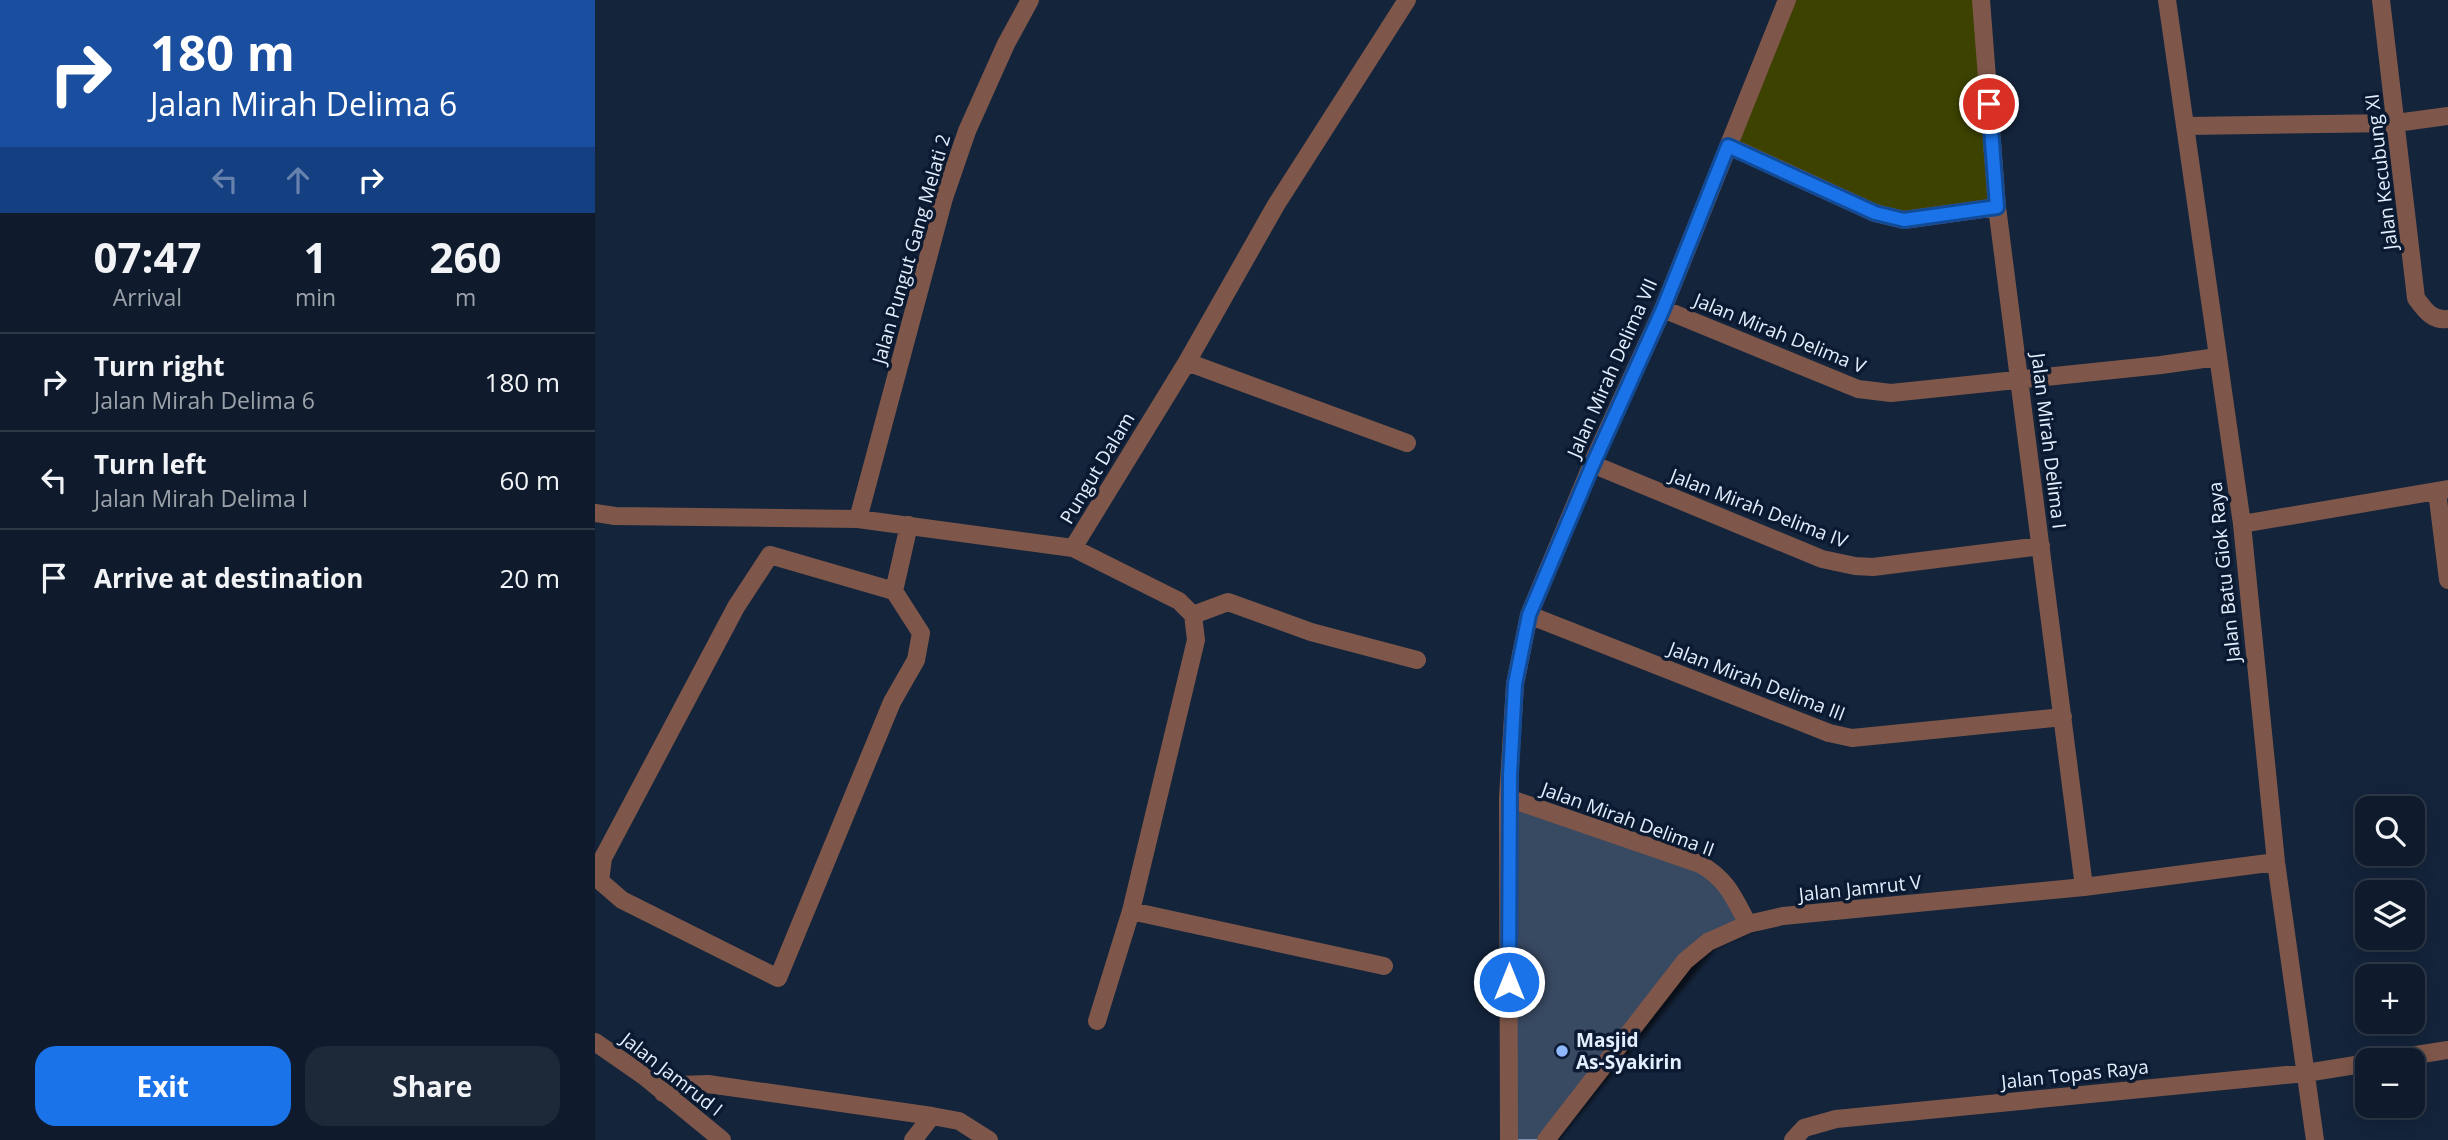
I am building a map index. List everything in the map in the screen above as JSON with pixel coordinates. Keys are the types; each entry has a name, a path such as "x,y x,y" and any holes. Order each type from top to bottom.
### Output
{"street":[{"name":"Jalan Pungut Gang Melati 2","path":"858,519 944,198 967,131 1006,44 1030,0"},
{"name":"Pungut Dalam","path":"595,513 615,516 858,519 1073,548 1187,362 1276,205 1408,0"},
{"name":"Jalan Mirah Delima VII","path":"1509,1140 1508,798 1515,684 1529,615 1663,309 1787,0"},
{"name":"Jalan Mirah Delima I","path":"1981,0 1997,207 2084,887"},
{"name":"Jalan Batu Giok Raya","path":"2167,0 2242,524 2276,862 2315,1140"},
{"name":"Jalan Kecubung XI","path":"2381,0 2416,298 2426,313 2439,320 2448,319"},
{"path":"2187,126 2396,123 2448,116"},
{"path":"1728,146 1875,213 1904,220 1997,207"},
{"name":"Jalan Mirah Delima V","path":"1663,309 1858,389 1875,393 2020,380 2217,357"},
{"path":"1187,362 1407,443"},
{"name":"Jalan Mirah Delima IV","path":"1593,464 1822,559 1855,566 1873,567 2041,546"},
{"path":"2242,524 2442,490 2448,580"},
{"path":"894,591 770,555 736,607 603,858 600,881 609,890 622,900 778,978 892,702 916,660 921,633 894,591 909,525"},
{"path":"1073,548 1179,601 1193,615 1196,640 1131,911 1097,1021"},
{"path":"1193,615 1228,602 1311,632 1417,660"},
{"name":"Jalan Mirah Delima III","path":"1529,615 1829,733 1852,738 2063,718"},
{"name":"Jalan Mirah Delima II","path":"1508,798 1700,864 1726,883 1748,924"},
{"name":"Jalan Jamrut V","path":"1546,1140 1685,961 1708,942 1748,924 1783,916 2084,887 2276,862"},
{"path":"1131,911 1384,966"},
{"name":"Jalan Jamrud I","path":"595,1042 644,1076 722,1140"},
{"path":"2425,1054 2448,1051"},
{"name":"Jalan Topas Raya","path":"1793,1140 1804,1128 1836,1119 2306,1073 2355,1065"},
{"path":"663,1093 679,1084 695,1083 932,1116 959,1121 989,1140"},
{"path":"913,1140 932,1116"}],"green space":[{"path":"1787,0 1981,0 1997,207 1904,220 1729,146"}],"building":[{"name":"Masjid As-Syakirin","path":"1508,798 1700,864 1748,924 1708,942 1546,1140 1509,1140"}],"place":[{"name":"Masjid As-Syakirin","path":"1562,1051"}],"route":[{"path":"1509,982 1508,798 1515,684 1529,615 1663,309 1728,146 1875,213 1904,220 1997,207 1989,104"}]}
